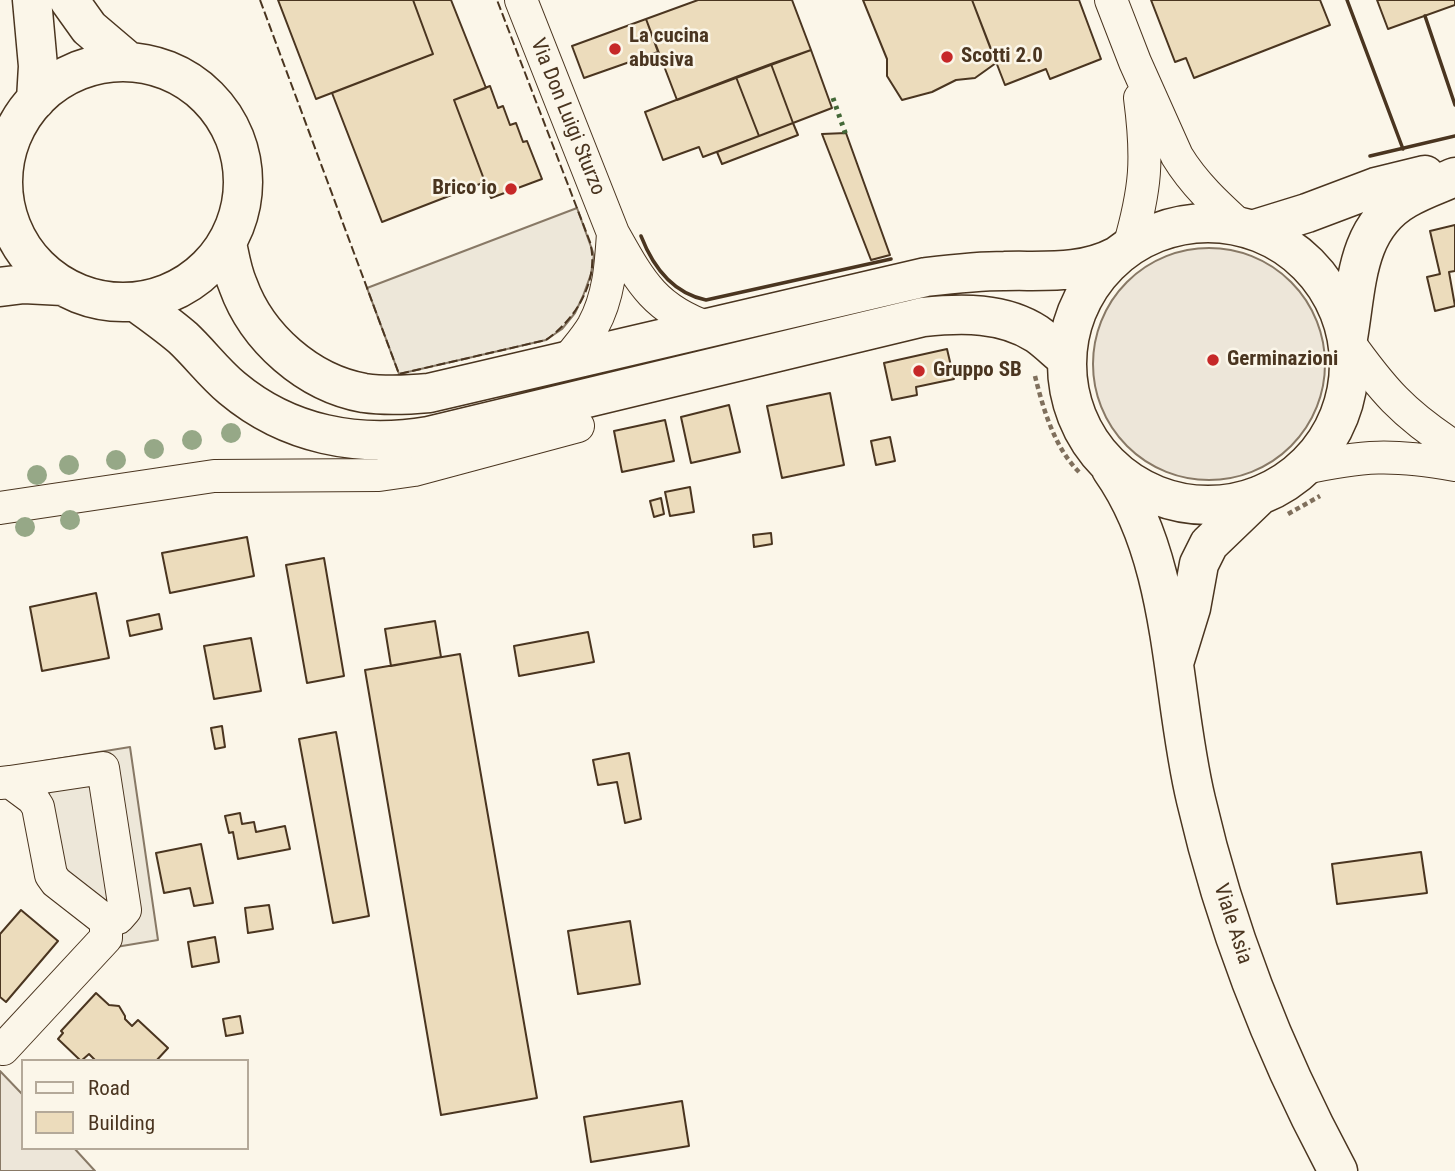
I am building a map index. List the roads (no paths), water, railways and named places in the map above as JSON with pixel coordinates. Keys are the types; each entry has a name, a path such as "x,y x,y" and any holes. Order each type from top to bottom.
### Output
{"main road":[{"path":"32,0 38,66 36,100"},
{"path":"69,0 96,35 129,62"},
{"path":"129,62 160,67 188,80 212,100 230,125 240,154 244,184 239,215 227,243 210,266 188,283 163,296 136,302 110,302 85,297 62,286 34,264 14,234 4,199 2,169 15,129 36,100 55,83 78,70 129,62"},
{"path":"1246,228 1307,214 1376,187 1410,178 1455,175"},
{"path":"1174,662 1191,608 1199,564 1209,544 1272,505 1282,484 1312,482 1318,452 1341,411 1348,375 1347,340 1360,260 1370,234 1395,206 1455,175"},
{"path":"227,243 239,288 257,322 270,338 299,365 341,387 388,395 429,393 926,277 1002,271 1069,270 1100,265 1149,236 1182,226 1217,223 1246,228 1283,244 1315,271 1338,307 1347,340"},
{"name":"Viale Asia","path":"1123,252 1091,285 1081,302 1069,339 1050,365 1068,381 1072,403 1091,444 1093,467 1130,499 1148,539 1174,662 1193,788 1234,934 1273,1036 1338,1171"},
{"path":"0,287 24,284 62,286"},
{"path":"136,302 166,324 230,387 255,406 302,429 364,441 392,441 429,436 923,317 966,314 1005,320 1037,335 1050,365"},
{"path":"1093,467 1123,477 1166,498 1189,503 1213,505 1237,502 1272,505"}],"street":[{"name":"Via Don Luigi Sturzo","path":"521,0 613,233 646,288 662,304 688,321 709,328"},
{"path":"1111,0 1168,139 1186,170 1210,198 1246,228"},
{"path":"1123,252 1140,210 1146,161 1135,62"},
{"name":"Via Don Luigi Sturzo","path":"566,362 592,327 600,311 611,268 613,233"},
{"path":"1347,340 1379,384 1401,408 1455,447"},
{"path":"0,508 214,476 379,475 414,470 578,426"},
{"path":"1312,482 1356,457 1409,457 1455,465"},
{"path":"5,783 103,768 125,910 118,918 106,921"},
{"path":"5,783 33,799 38,807 48,866 56,882 106,921"},
{"path":"3,1049 106,938 106,921"}],"place":[{"name":"La cucina abusiva","path":"615,49"},
{"name":"Scotti 2.0","path":"947,57"},
{"name":"Brico io","path":"511,189"},
{"name":"Germinazioni","path":"1213,360"},
{"name":"Gruppo SB","path":"919,371"}]}
